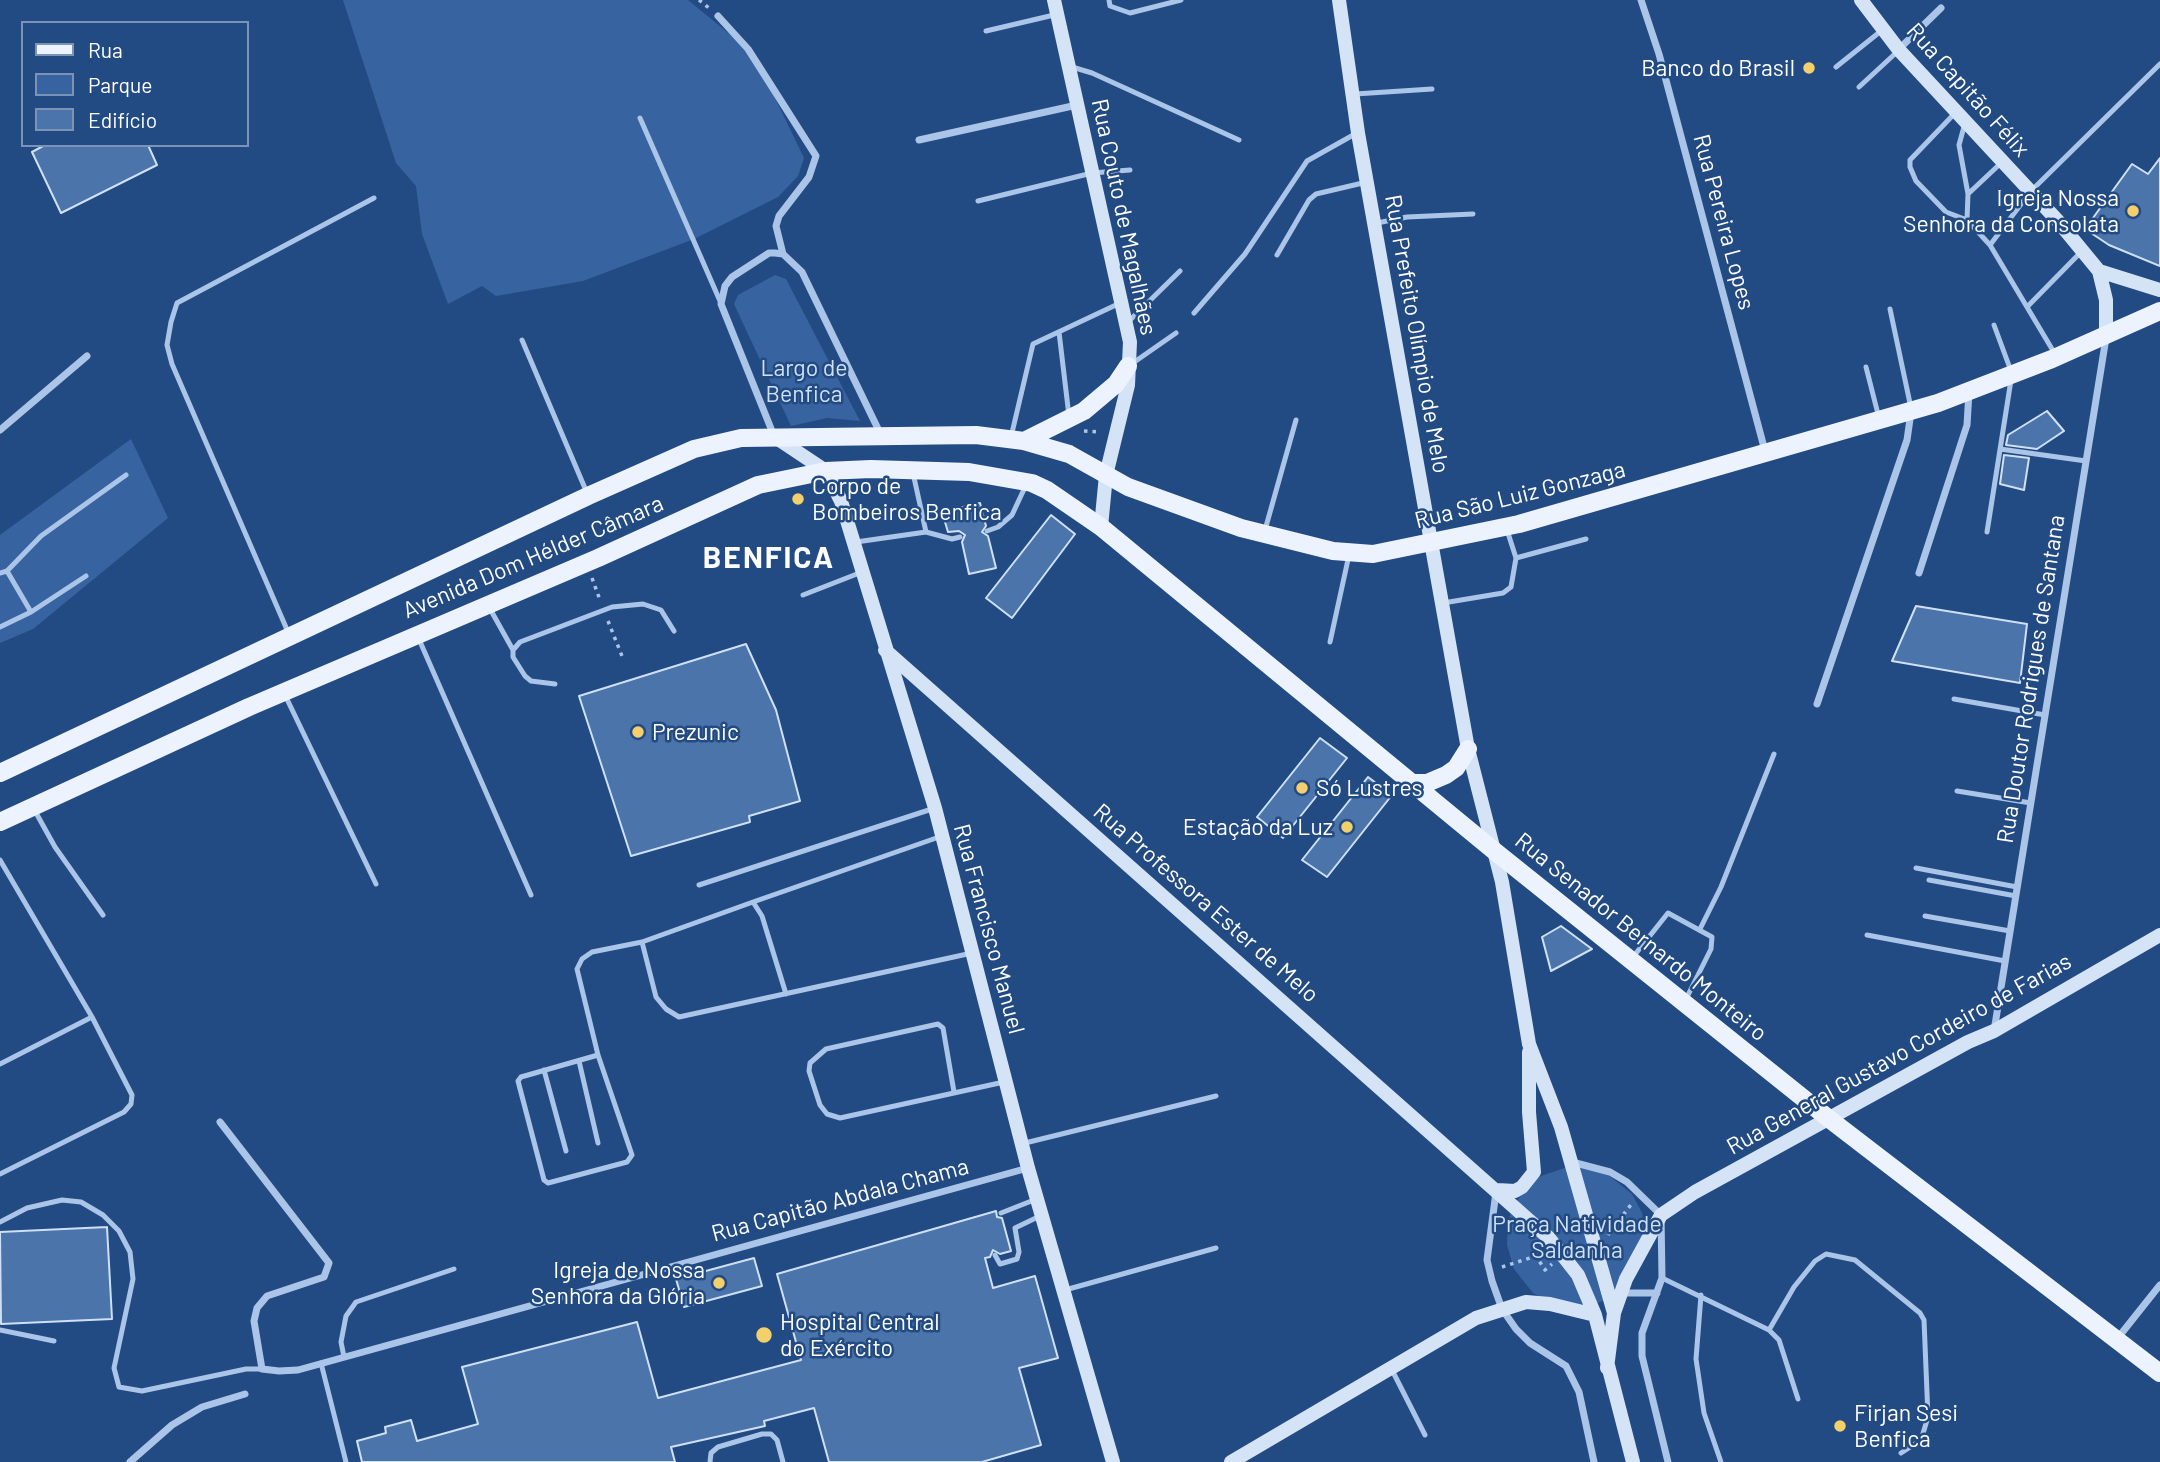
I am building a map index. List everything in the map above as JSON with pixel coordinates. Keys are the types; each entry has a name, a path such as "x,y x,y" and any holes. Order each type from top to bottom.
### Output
{"main road":[{"name":"Rua São Luiz Gonzaga","path":"881,436 976,435 1017,441 1069,454 1105,475 1151,496 1264,533 1350,552 1373,554 1506,527 1879,421 1969,391 2056,357 2160,311"},
{"path":"1017,441 1070,419 1104,396 1128,366"},
{"name":"Avenida Dom Hélder Câmara","path":"0,773 588,496 694,449 741,438 775,436"},
{"path":"775,436 881,436"},
{"name":"Avenida Dom Hélder Câmara","path":"0,822 283,692 758,485 826,471 969,472 1027,482 1047,490 1101,527"},
{"name":"Rua Senador Bernardo Monteiro","path":"1101,527 1492,849 1828,1118 2160,1373"},
{"path":"1415,783 1427,783 1446,775 1456,768 1468,749"}],"street":[{"name":"Rua Prefeito Olímpio de Melo","path":"1339,0 1358,133 1468,749 1502,882 1529,1044 1561,1127 1614,1313 1607,1368"},
{"name":"Rua Pereira Lopes","path":"1641,0 1662,68 1766,455"},
{"name":"Rua Capitão Félix","path":"1861,0 1899,50 2031,191 2099,271 2106,300 2106,334"},
{"name":"Rua Couto de Magalhães","path":"1056,7 1130,342 1128,385 1105,475 1101,527"},
{"path":"1899,50 1941,8"},
{"path":"718,16 748,49 816,156 809,177 784,205 776,226 783,254 802,272 881,436"},
{"path":"919,140 1077,105"},
{"path":"775,436 721,304 724,286 732,277 769,253 783,254"},
{"path":"2099,271 2160,290"},
{"name":"Rua Doutor Rodrigues de Santana","path":"1994,1031 2106,334"},
{"path":"0,430 87,356"},
{"path":"1919,573 1967,425 1969,391"},
{"path":"1817,704 1907,440 1911,411"},
{"name":"Rua Francisco Manuel","path":"775,436 826,471 841,501 942,836 1021,1144 1113,1462"},
{"name":"Rua Professora Ester de Melo","path":"885,650 1497,1190"},
{"name":"Rua General Gustavo Cordeiro de Farias","path":"1661,1215 1828,1118 1968,1041 1994,1031 2160,934"},
{"path":"1497,1190 1515,1191 1522,1187 1534,1172 1529,1112 1529,1044"},
{"path":"220,1122 329,1263 324,1277 267,1296 257,1308 254,1321 262,1369"},
{"path":"1569,1161 1610,1172 1627,1182 1661,1215 1662,1278 1642,1333 1642,1356 1668,1462"},
{"name":"Rua Capitão Abdala Chama","path":"262,1369 298,1370 1028,1168"},
{"path":"1497,1190 1488,1260 1502,1309 1530,1343 1566,1366 1578,1392 1594,1462"},
{"path":"1497,1190 1549,1238 1578,1275 1595,1315 1633,1462"},
{"path":"1614,1313 1621,1293 1661,1215"},
{"path":"2117,1339 2160,1285"},
{"path":"1621,1293 1657,1293"},
{"path":"1231,1462 1476,1318 1526,1302 1595,1315"},
{"path":"130,1462 172,1425 202,1407 245,1394"}],"lane":[{"path":"1109,0 1110,5 1129,13 1181,0"},
{"path":"986,31 1056,7"},
{"path":"1836,67 1884,29"},
{"path":"1859,87 1899,50"},
{"path":"1990,245 2031,191 2160,64"},
{"path":"1069,66 1092,73 1239,140"},
{"path":"1352,94 1432,89"},
{"path":"640,118 721,304"},
{"path":"1961,118 1959,145 1968,194 1967,220"},
{"path":"1961,118 1910,160 1910,167 1916,181 1946,212 1967,220 1990,245 2056,357"},
{"path":"1194,313 1245,254 1307,161 1358,133"},
{"path":"1968,194 2001,162"},
{"path":"978,201 1093,173 1130,170"},
{"path":"1277,256 1309,200 1316,194 1367,182"},
{"path":"291,638 172,364 167,345 171,322 177,303 374,198"},
{"path":"1374,223 1406,217 1473,214"},
{"path":"2027,307 2083,251"},
{"path":"1126,324 1180,271"},
{"path":"1017,441 1033,344 1121,303"},
{"path":"1890,309 1911,411"},
{"path":"1987,532 2012,374 1994,325"},
{"path":"1059,332 1070,419"},
{"path":"1128,366 1177,333"},
{"path":"522,340 588,496"},
{"path":"1866,367 1879,421"},
{"path":"1264,533 1296,420"},
{"path":"2000,449 2086,461"},
{"path":"912,470 926,532"},
{"path":"31,612 4,572 41,536 126,475"},
{"path":"987,531 998,527 1012,515 1027,482"},
{"path":"1443,603 1503,593 1511,587 1516,558 1506,527"},
{"path":"853,542 926,532 952,539 960,537"},
{"path":"1516,558 1587,539"},
{"path":"1330,642 1350,552"},
{"path":"803,595 862,572"},
{"path":"0,627 31,612 86,576"},
{"path":"488,604 524,677 531,681 555,684"},
{"path":"513,650 520,642 612,607 643,604 661,610 674,631"},
{"path":"416,634 531,895"},
{"path":"283,692 376,884"},
{"path":"1954,699 2045,716"},
{"path":"1700,929 1721,887 1774,754"},
{"path":"1957,791 2031,803"},
{"path":"32,805 55,847 103,915"},
{"path":"699,885 934,808"},
{"path":"598,1055 521,1077 517,1086 548,1184 631,1161 632,1155 598,1055 577,969 582,958 592,952 642,942 942,836"},
{"path":"0,860 92,1017 132,1095 131,1104 124,1112 0,1174"},
{"path":"1916,868 2017,887"},
{"path":"1928,880 2016,896"},
{"path":"753,902 762,916 786,994"},
{"path":"1631,960 1668,913 1700,929 1713,941 1685,1002"},
{"path":"1925,916 2010,931"},
{"path":"1867,935 2005,961"},
{"path":"642,942 656,997 666,1009 679,1017 972,953"},
{"path":"0,1064 92,1017"},
{"path":"954,1092 943,1028 938,1024 825,1049 810,1063 809,1071 820,1105 827,1114 840,1118 1005,1082"},
{"path":"579,1062 598,1143"},
{"path":"544,1070 566,1150"},
{"path":"1021,1144 1216,1096"},
{"path":"1001,1213 1037,1199"},
{"path":"0,1222 27,1208 62,1200 81,1202 103,1215 119,1231 130,1252 133,1279 114,1368 119,1387 142,1391 246,1369 262,1369"},
{"path":"995,1255 1000,1264 1017,1259 1019,1252 1015,1228 1042,1215"},
{"path":"1065,1290 1216,1248"},
{"path":"1769,1330 1794,1287 1815,1261 1826,1254 1855,1260 1920,1312 1924,1320 1928,1417 1921,1440 1901,1453"},
{"path":"344,1357 341,1342 346,1316 356,1302 454,1269"},
{"path":"1662,1278 1769,1330 1779,1340 1798,1399"},
{"path":"1700,1295 1696,1359 1704,1413 1721,1462"},
{"path":"0,1330 54,1341"},
{"path":"321,1363 346,1462"},
{"path":"1391,1368 1425,1435"},
{"path":"710,1462 711,1453 718,1447 771,1434 777,1440 783,1462"}],"green space":[{"path":"343,0 688,0 733,37 759,65 804,158 798,176 778,197 694,239 583,281 496,296 482,286 448,304 422,234 416,186 396,163"},
{"name":"Largo de Benfica","path":"775,275 786,279 860,421 827,418 791,426 734,304 738,295"},
{"path":"131,439 168,518 33,629 0,643 0,535"},
{"name":"Praça Natividade Saldanha","path":"1583,1167 1607,1174 1632,1194 1642,1213 1646,1239 1611,1298 1589,1306 1554,1304 1533,1293 1514,1269 1507,1245 1508,1221 1513,1207 1527,1187 1541,1176 1565,1168"}],"building":[{"path":"41,147 149,147 157,165 61,213 32,152"},
{"name":"Igreja Nossa Senhora da Consolata","path":"2160,158 2160,266 2109,245 2085,229 2132,164 2148,174"},
{"path":"2047,411 2064,431 2037,449 2006,445 2008,435"},
{"path":"2004,455 2029,458 2024,490 2000,484"},
{"path":"980,503 986,526 982,532 988,536 996,568 969,574 962,542 965,535 959,531 948,532 942,512"},
{"path":"1051,515 1075,534 1012,618 986,598"},
{"path":"1916,606 2027,624 2020,683 1892,661"},
{"path":"746,644 776,710 800,801 749,816 750,822 631,856 579,696"},
{"name":"Só Lustres","path":"1320,738 1347,758 1283,838 1257,817"},
{"name":"Estação da Luz","path":"1368,777 1392,795 1327,877 1302,860"},
{"path":"1561,926 1592,949 1551,971 1542,937"},
{"name":"Hospital Central do Exército","path":"996,1211 997,1217 1002,1218 1011,1251 1000,1254 993,1250 990,1257 985,1258 993,1288 1035,1276 1058,1358 1019,1368 1041,1445 982,1462 829,1462 814,1408 764,1421 765,1426 671,1447 675,1462 362,1462 357,1441 386,1433 385,1427 411,1420 417,1441 478,1424 462,1367 637,1322 658,1398 801,1360 777,1274"},
{"path":"107,1227 112,1319 1,1324 0,1232"},
{"name":"Igreja de Nossa Senhora da Glória","path":"754,1258 762,1286 684,1307 676,1279"}],"place":[{"name":"Banco do Brasil","path":"1809,68"},
{"name":"Igreja Nossa Senhora da Consolata","path":"2133,211"},
{"name":"Corpo de Bombeiros Benfica","path":"798,499"},
{"name":"Prezunic","path":"638,732"},
{"name":"Só Lustres","path":"1302,788"},
{"name":"Estação da Luz","path":"1347,827"},
{"name":"Igreja de Nossa Senhora da Glória","path":"719,1283"},
{"name":"Hospital Central do Exército","path":"764,1335"},
{"name":"Firjan Sesi Benfica","path":"1840,1426"}],"district":[{"name":"BENFICA","path":"769,558"}]}
